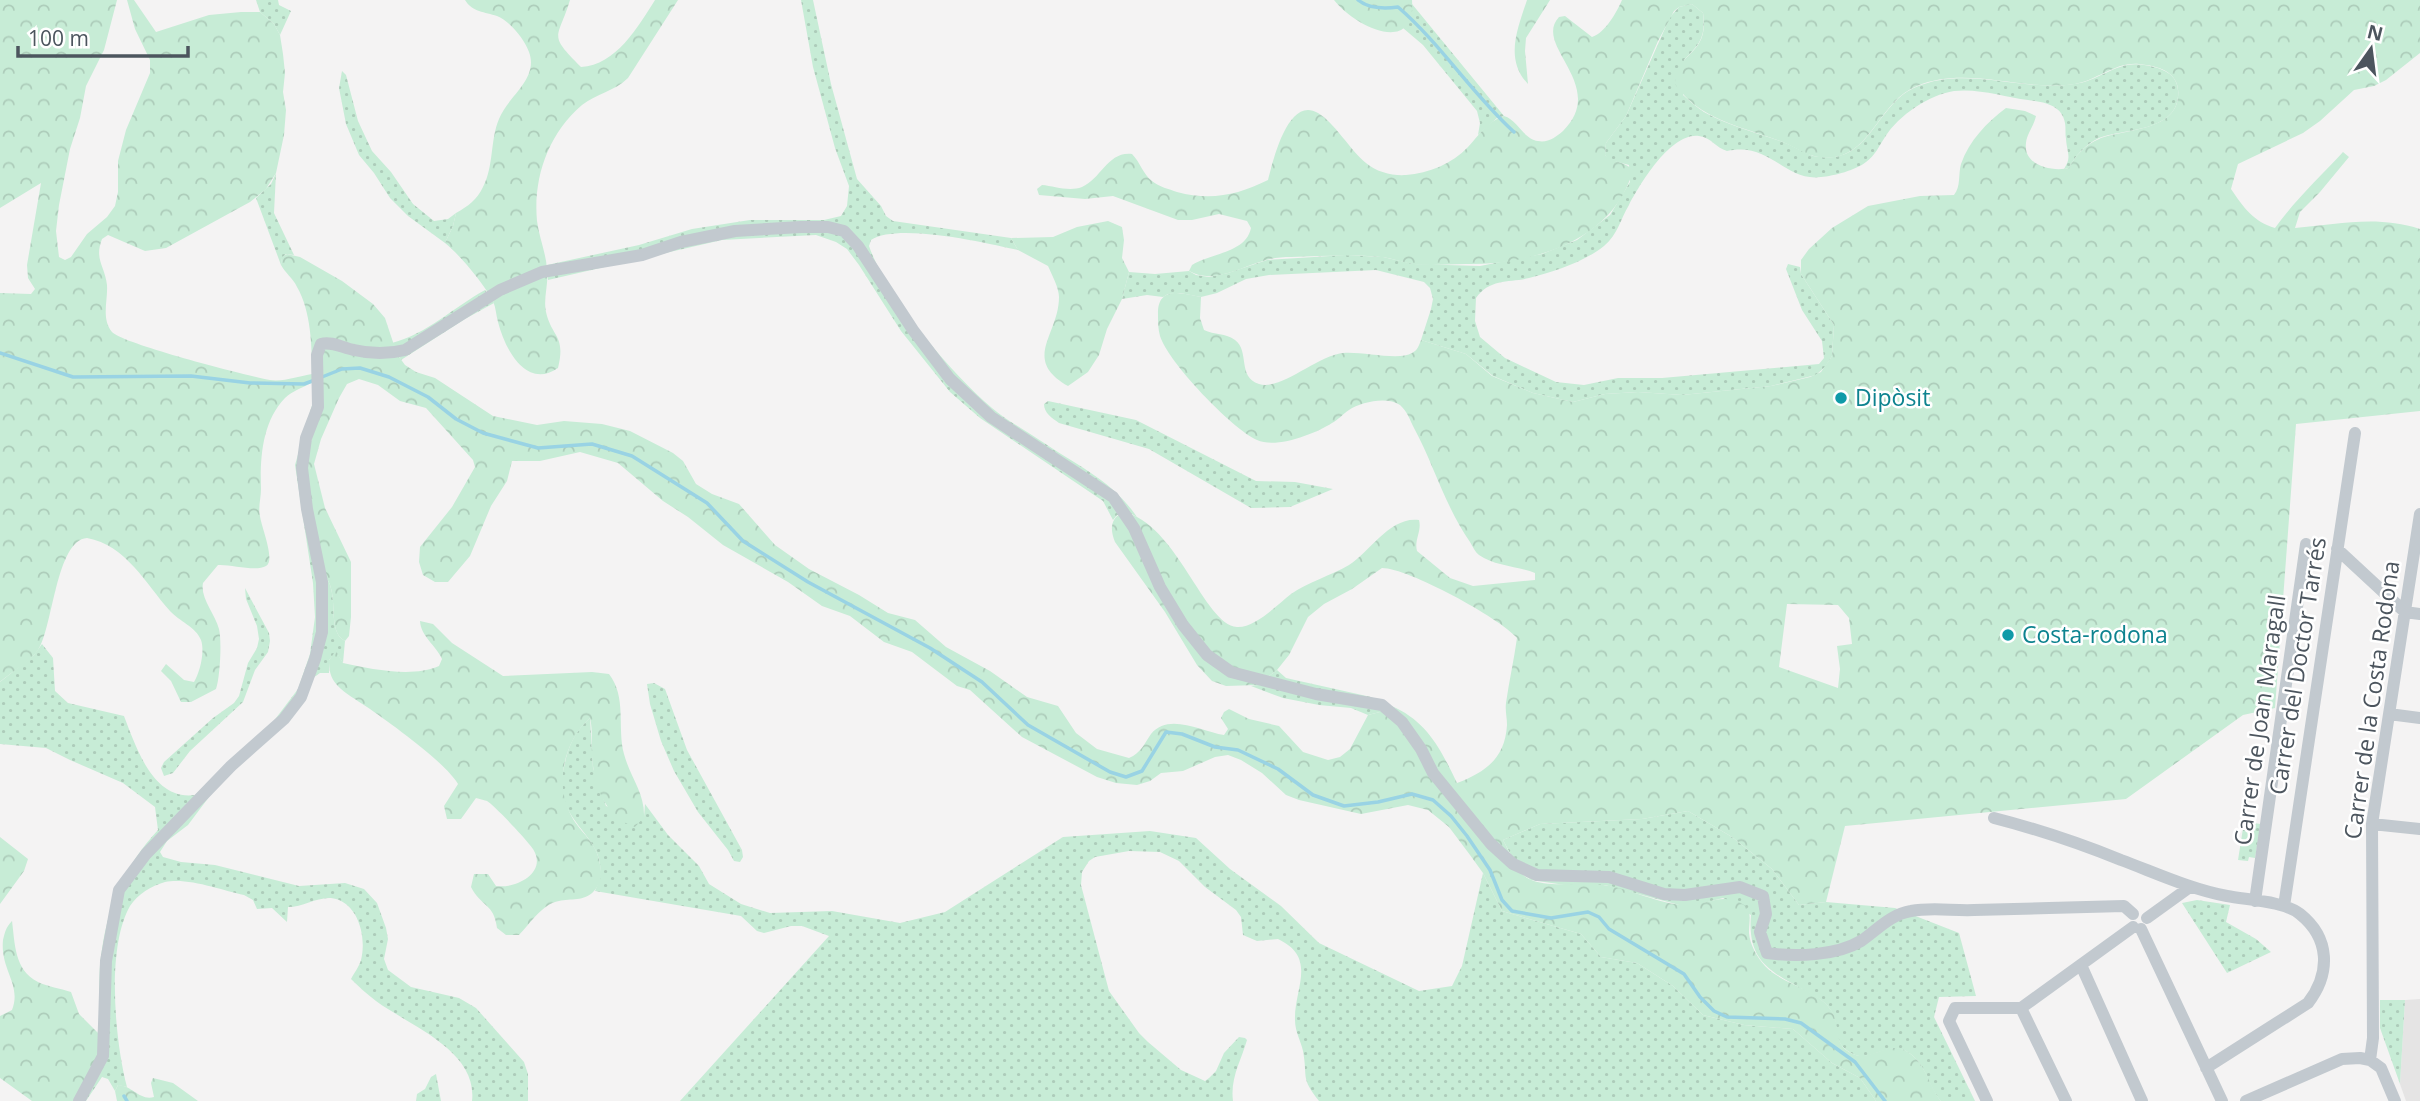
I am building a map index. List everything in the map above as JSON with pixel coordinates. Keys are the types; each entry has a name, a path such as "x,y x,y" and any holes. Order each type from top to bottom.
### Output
{"street":[{"path":"79,1101 103,1056 106,961 119,890 146,854 231,766 285,719 301,698 315,659 322,632 322,582 307,509 302,468 306,438 318,407 318,348 321,344 391,354 405,349 500,290 542,272 642,255 681,242 735,231 801,227 828,227 844,231 858,246 913,330 950,379 991,417 1113,497 1134,528 1160,587 1182,625 1207,655 1231,672 1316,694 1382,705 1402,722 1433,772 1491,844 1513,864 1537,875 1609,877 1664,894 1685,895 1740,887 1763,896 1766,914 1760,932 1767,953 1785,956 1812,955 1859,942 1885,922 1907,911 1935,908 1963,910 2124,906 2138,922 2222,1101"},
{"name":"Carrer del Doctor Tarrés","path":"2284,906 2355,433"},
{"name":"Carrer de la Costa Rodona","path":"2370,1060 2373,1038 2372,824 2420,514"},
{"name":"Carrer de Joan Maragall","path":"2255,901 2306,544"},
{"path":"2337,549 2405,612 2420,614"},
{"path":"2389,714 2420,718"},
{"path":"1994,817 2052,833 2190,887 2284,906 2297,911 2313,926 2323,943 2323,967 2318,990 2308,1003 2206,1068"},
{"path":"2372,824 2420,830"},
{"path":"1987,1101 1949,1021 1955,1008 2021,1008 2190,887"},
{"path":"2081,965 2142,1101"},
{"path":"2021,1008 2066,1101"},
{"path":"2246,1101 2342,1059 2370,1060 2381,1068 2395,1101"}],"shaded area":[{"path":"2420,999 2420,1101 2406,1101 2400,1084 2405,1000"}],"green space":[{"path":"0,0 117,0 104,50 86,86 70,149 56,231 59,257 65,260 71,257 87,234 107,217 115,206 118,161 126,130 150,73 150,60 135,29 127,0 134,0 156,32 209,15 260,12 274,24 280,35 285,73 284,135 276,173 266,189 250,202 166,248 145,251 108,235 102,239 99,252 107,285 107,321 112,332 161,351 270,380 286,380 312,374 311,340 302,296 281,265 282,257 287,254 300,257 342,281 373,304 385,318 397,354 405,365 416,372 435,378 493,416 537,425 564,421 602,424 630,431 673,453 683,461 696,484 712,494 739,504 775,545 809,569 888,613 915,620 946,647 990,671 1027,697 1058,706 1076,733 1097,749 1129,758 1139,751 1151,734 1167,724 1186,725 1224,735 1228,729 1221,718 1229,709 1249,719 1279,726 1303,752 1328,760 1340,757 1350,749 1368,715 1396,708 1426,731 1440,750 1457,783 1485,769 1498,755 1505,737 1506,703 1517,638 1507,629 1474,607 1432,585 1395,570 1382,568 1308,617 1289,655 1277,670 1257,685 1226,686 1212,681 1197,665 1165,612 1115,542 1112,533 1113,521 1123,512 1142,520 1159,534 1213,610 1225,622 1237,627 1251,624 1291,594 1349,565 1390,529 1409,520 1419,520 1417,551 1450,578 1473,586 1535,580 1535,573 1485,559 1476,552 1454,514 1408,416 1395,402 1374,401 1360,405 1306,436 1274,443 1257,440 1232,423 1202,394 1165,347 1160,336 1158,315 1159,305 1166,295 1179,293 1201,297 1200,318 1204,330 1235,340 1242,351 1248,376 1259,384 1278,383 1322,360 1343,353 1406,355 1416,350 1421,340 1466,354 1492,376 1533,393 1573,402 1605,394 1638,392 1682,395 1771,386 1821,372 1832,356 1834,325 1801,274 1801,260 1832,228 1868,206 1920,196 1954,195 1961,164 1969,148 1986,126 2006,108 2036,116 2026,143 2026,151 2034,162 2048,168 2069,168 2081,151 2094,141 2146,127 2167,117 2175,108 2178,97 2178,88 2172,76 2154,66 2130,64 2075,84 2055,86 1975,78 1936,80 1904,93 1867,136 1848,153 1828,158 1819,157 1712,116 1690,101 1675,84 1680,65 1702,38 1703,13 1692,4 1674,11 1626,116 1606,143 1605,155 1633,170 1623,194 1608,215 1589,231 1567,244 1543,253 1491,263 1432,265 1370,256 1283,257 1216,276 1198,275 1189,271 1192,265 1242,243 1251,228 1247,221 1219,214 1178,220 1113,196 1085,199 1039,195 1037,189 1042,185 1067,189 1082,187 1117,157 1132,154 1149,178 1164,188 1201,196 1235,193 1268,180 1278,146 1290,121 1298,113 1307,110 1324,117 1370,166 1396,175 1440,167 1462,153 1488,125 1504,116 1533,140 1548,140 1563,131 1575,114 1578,98 1575,82 1555,41 1553,28 1559,17 1565,16 1592,37 1597,35 1614,16 1622,0 2420,0 2420,53 2386,80 2374,86 2354,90 2303,133 2238,164 2231,189 2250,213 2275,228 2299,198 2343,152 2349,157 2300,212 2295,228 2373,221 2420,229 2420,411 2296,424 2275,708 2243,715 2126,799 1845,826 1826,902 1799,905 1772,869 1732,837 1688,811 1642,819 1540,824 1503,840 1520,872 1537,882 1603,885 1676,904 1692,905 1726,899 1739,902 1749,912 1749,933 1759,959 1781,978 1825,1003 1834,1016 1839,1040 1846,1050 1860,1056 1889,1049 1905,1050 1922,1066 1941,1101 1876,1101 1860,1078 1832,1063 1793,1029 1744,1025 1703,1015 1673,986 1637,963 1601,957 1581,934 1502,911 1483,873 1470,855 1449,827 1428,810 1408,805 1361,814 1299,800 1286,795 1262,773 1228,755 1215,757 1183,771 1161,773 1150,781 1137,785 1116,783 1097,777 1022,737 970,690 957,686 912,652 884,642 850,616 822,606 788,582 723,545 663,501 618,463 580,452 540,461 512,461 507,481 491,506 470,556 448,582 435,582 423,575 419,562 420,547 452,507 475,467 473,460 426,408 400,401 378,385 359,379 347,384 339,398 321,439 314,464 325,508 351,562 351,617 349,636 345,641 339,636 334,622 332,594 326,577 307,483 308,455 314,428 313,382 285,398 271,418 264,441 259,509 269,551 269,563 262,568 218,565 203,583 204,594 220,635 216,689 191,702 181,702 171,681 161,671 166,664 184,680 194,682 202,656 199,635 170,611 124,557 101,542 87,538 77,542 68,553 38,650 26,663 0,682 0,293 31,294 35,289 28,278 27,265 41,183 0,208","holes":["1787,604 1838,605 1849,618 1852,644 1837,646 1840,669 1838,688 1779,667"]},
{"path":"256,0 278,0 279,5 291,11 280,35 274,24 260,12"},
{"path":"465,0 570,0 558,36 563,48 581,67 594,65 605,59 625,43 655,0 678,0 628,78 582,105 560,129 545,158 538,189 537,221 547,269 546,312 560,349 558,368 547,373 537,374 519,364 501,333 493,301 484,286 445,243 456,213 472,202 483,187 499,119 526,79 531,62 527,47 512,26 502,18 475,9"},
{"path":"801,0 813,0 831,84 857,179 881,206 886,216 893,221 1011,238 1018,250 921,233 884,235 871,240 869,246 890,288 939,355 975,393 1003,417 1105,483 1137,517 1130,513 1117,515 1113,520 1103,501 980,418 950,392 901,331 847,249 836,242 816,235 722,240 548,280 547,265 639,245 692,229 750,220 824,220 841,216 847,206 849,186 835,148 813,67"},
{"path":"1334,0 1412,0 1411,18 1404,28 1394,32 1382,31 1355,19"},
{"path":"1527,0 1550,0 1526,38 1528,84 1516,64 1515,54 1517,32"},
{"path":"1412,4 1504,116 1497,118 1478,135 1480,123 1477,111 1423,45 1403,28"},
{"path":"1692,4 1703,13 1704,28 1698,44 1684,60 1683,95 1714,117 1813,156 1831,157 1847,153 1867,137 1904,94 1935,81 1974,78 2054,86 2083,82 2134,64 2158,68 2169,73 2176,82 2178,96 2175,108 2158,123 2099,138 2081,151 2069,168 2064,169 2068,158 2065,125 2056,108 2040,102 1972,91 1944,93 1925,102 1898,121 1874,154 1862,165 1826,176 1808,177 1797,174 1755,152 1742,149 1727,151 1703,137 1688,137 1678,142 1658,161 1634,196 1616,232 1604,246 1578,262 1558,269 1529,278 1494,284 1476,298 1475,321 1480,337 1505,358 1556,382 1584,385 1618,378 1662,378 1819,364 1824,358 1822,341 1802,310 1786,269 1788,264 1800,267 1801,274 1834,325 1832,356 1816,375 1771,386 1682,395 1638,392 1605,394 1573,402 1533,393 1493,376 1466,354 1421,340 1433,299 1430,288 1424,282 1376,270 1269,275 1246,279 1217,293 1201,297 1180,293 1163,297 1147,295 1122,299 1129,272 1155,274 1189,271 1209,277 1267,260 1346,255 1383,257 1414,264 1480,266 1542,254 1577,240 1610,215 1630,182 1629,165 1610,160 1605,155 1606,143 1626,116 1670,17 1679,7"},
{"path":"342,71 346,75 358,121 372,151 391,172 413,204 434,221 448,219 456,213 445,243 408,216 390,198 359,155 346,124 339,88"},
{"path":"276,173 274,213 294,255 286,254 281,265 256,198 271,184"},
{"path":"1108,221 1122,227 1122,258 1129,272 1122,299 1107,329 1099,355 1088,372 1068,386 1054,376 1044,356 1057,311 1059,297 1055,282 1048,266 1018,250 1011,238 1053,237 1077,227"},
{"path":"485,290 494,303 401,360 392,343 429,327"},
{"path":"318,384 308,455 326,577 332,594 334,622 339,636 345,641 343,663 336,652 329,660 329,673 320,673 313,678 212,793 188,825 167,841 160,852 163,857 181,862 215,865 299,886 345,883 364,889 377,903 386,928 388,939 384,959 388,970 411,987 459,998 476,1008 524,1062 528,1074 528,1101 472,1101 471,1083 464,1067 453,1053 376,1001 351,979 361,960 363,941 354,913 340,901 326,898 288,907 287,922 272,908 257,909 253,900 244,895 174,881 165,882 141,894 130,906 122,924 115,970 115,995 119,1046 127,1087 118,1085 115,1091 108,1079 102,1077 86,1101 73,1101 97,1038 99,979 109,916 128,870 158,830 155,807 123,783 46,748 0,744 0,682 34,655 42,644 53,658 55,691 68,703 124,716 148,769 168,790 180,795 195,795 273,722 298,689 310,654 315,617 313,583 295,465"},
{"path":"1048,401 1136,420 1256,481 1295,482 1333,489 1290,507 1251,508 1149,449 1059,423 1045,410 1044,404"},
{"path":"245,588 269,633 268,652 255,670 243,702 190,751 173,773 164,776 161,768 164,762 239,696 248,663 259,639"},
{"path":"420,621 433,624 452,643 503,676 592,672 609,674 615,683 620,703 624,754 640,793 644,817 635,827 616,816 603,799 593,767 590,718 581,727 569,749 563,787 573,819 597,852 601,872 599,882 594,891 586,897 559,901 547,906 519,935 506,935 497,928 490,909 471,887 474,874 488,874 496,886 512,885 528,878 536,865 537,858 533,849 487,801 476,798 461,819 447,819 444,806 458,784 451,775 416,743 344,691 330,673 329,660 336,651 343,663 379,670 404,672 439,666 442,659 423,632"},
{"path":"1277,670 1286,678 1371,697 1396,708 1368,715 1351,708 1283,698 1251,686 1257,685"},
{"path":"654,683 665,689 687,750 742,850 743,857 740,862 734,861 698,812 674,771 661,741 650,704 647,684"},
{"path":"590,718 593,768 606,806 644,817 645,804 668,835 699,866 709,884 741,904 770,913 832,911 900,923 945,912 1063,837 1150,831 1196,838 1230,869 1281,906 1319,943 1419,991 1452,986 1462,966 1483,873 1502,911 1581,934 1601,957 1637,963 1673,986 1703,1015 1744,1025 1793,1029 1832,1063 1860,1078 1876,1101 1319,1101 1307,1082 1303,1051 1295,1024 1301,975 1297,955 1278,939 1257,941 1243,935 1241,917 1236,910 1205,887 1179,861 1160,852 1129,851 1095,857 1082,872 1081,885 1109,991 1148,1042 1181,1070 1205,1081 1216,1071 1224,1053 1239,1037 1245,1038 1247,1040 1233,1085 1233,1101 680,1101 829,936 802,926 764,933 757,931 741,916 595,891 600,875 600,861 565,804 562,786 563,770 570,746 578,731"},
{"path":"1688,811 1732,837 1772,869 1799,905 1826,902 1895,908 1959,933 1976,996 1939,997 1934,1017 1975,1101 1941,1101 1918,1061 1905,1051 1889,1049 1860,1056 1846,1049 1838,1039 1835,1021 1828,1006 1780,977 1763,962 1753,943 1751,915 1723,898 1683,906 1605,885 1565,885 1531,880 1520,872 1503,840 1540,824 1642,819"},
{"path":"2244,822 2261,824 2255,858 2249,857 2248,861 2238,860"},
{"path":"0,837 28,859 24,871 0,904"},
{"path":"2197,900 2230,905 2226,922 2256,939 2271,952 2227,973 2182,903"},
{"path":"12,921 15,947 24,970 38,982 71,992 79,1014 98,1033 100,1040 92,1070 73,1101 32,1101 0,1078 0,1016 12,1010 14,1001 13,984 3,951 5,932"},
{"path":"2380,1000 2405,1000 2400,1084 2380,1028"},
{"path":"436,1074 441,1101 416,1101 417,1094 425,1089 431,1077"},
{"path":"153,1078 173,1083 198,1101 117,1101 115,1091 118,1085 145,1097 154,1097 151,1083"}],"waterway":[{"path":"1358,0 1377,8 1398,7 1414,21 1484,102 1514,132"},
{"path":"0,353 73,377 191,376 250,383 304,384 315,380"},
{"path":"322,377 342,369 360,368 389,377 428,397 456,419 483,433 538,448 592,444 632,456 707,503 743,541 808,582 930,648 982,682 1028,725 1110,772 1126,777 1142,771 1166,732 1182,734 1215,747 1238,750 1278,769 1313,795 1344,806 1412,794 1433,800 1451,816 1467,836 1490,870 1502,900 1512,911 1551,918 1588,912 1599,917 1609,929 1684,974 1714,1011 1727,1017 1785,1019 1801,1023 1855,1062 1885,1101"},
{"path":"124,1096 127,1101"}],"place":[{"name":"Dipòsit","path":"1841,398"},
{"name":"Costa-rodona","path":"2008,635"}]}
